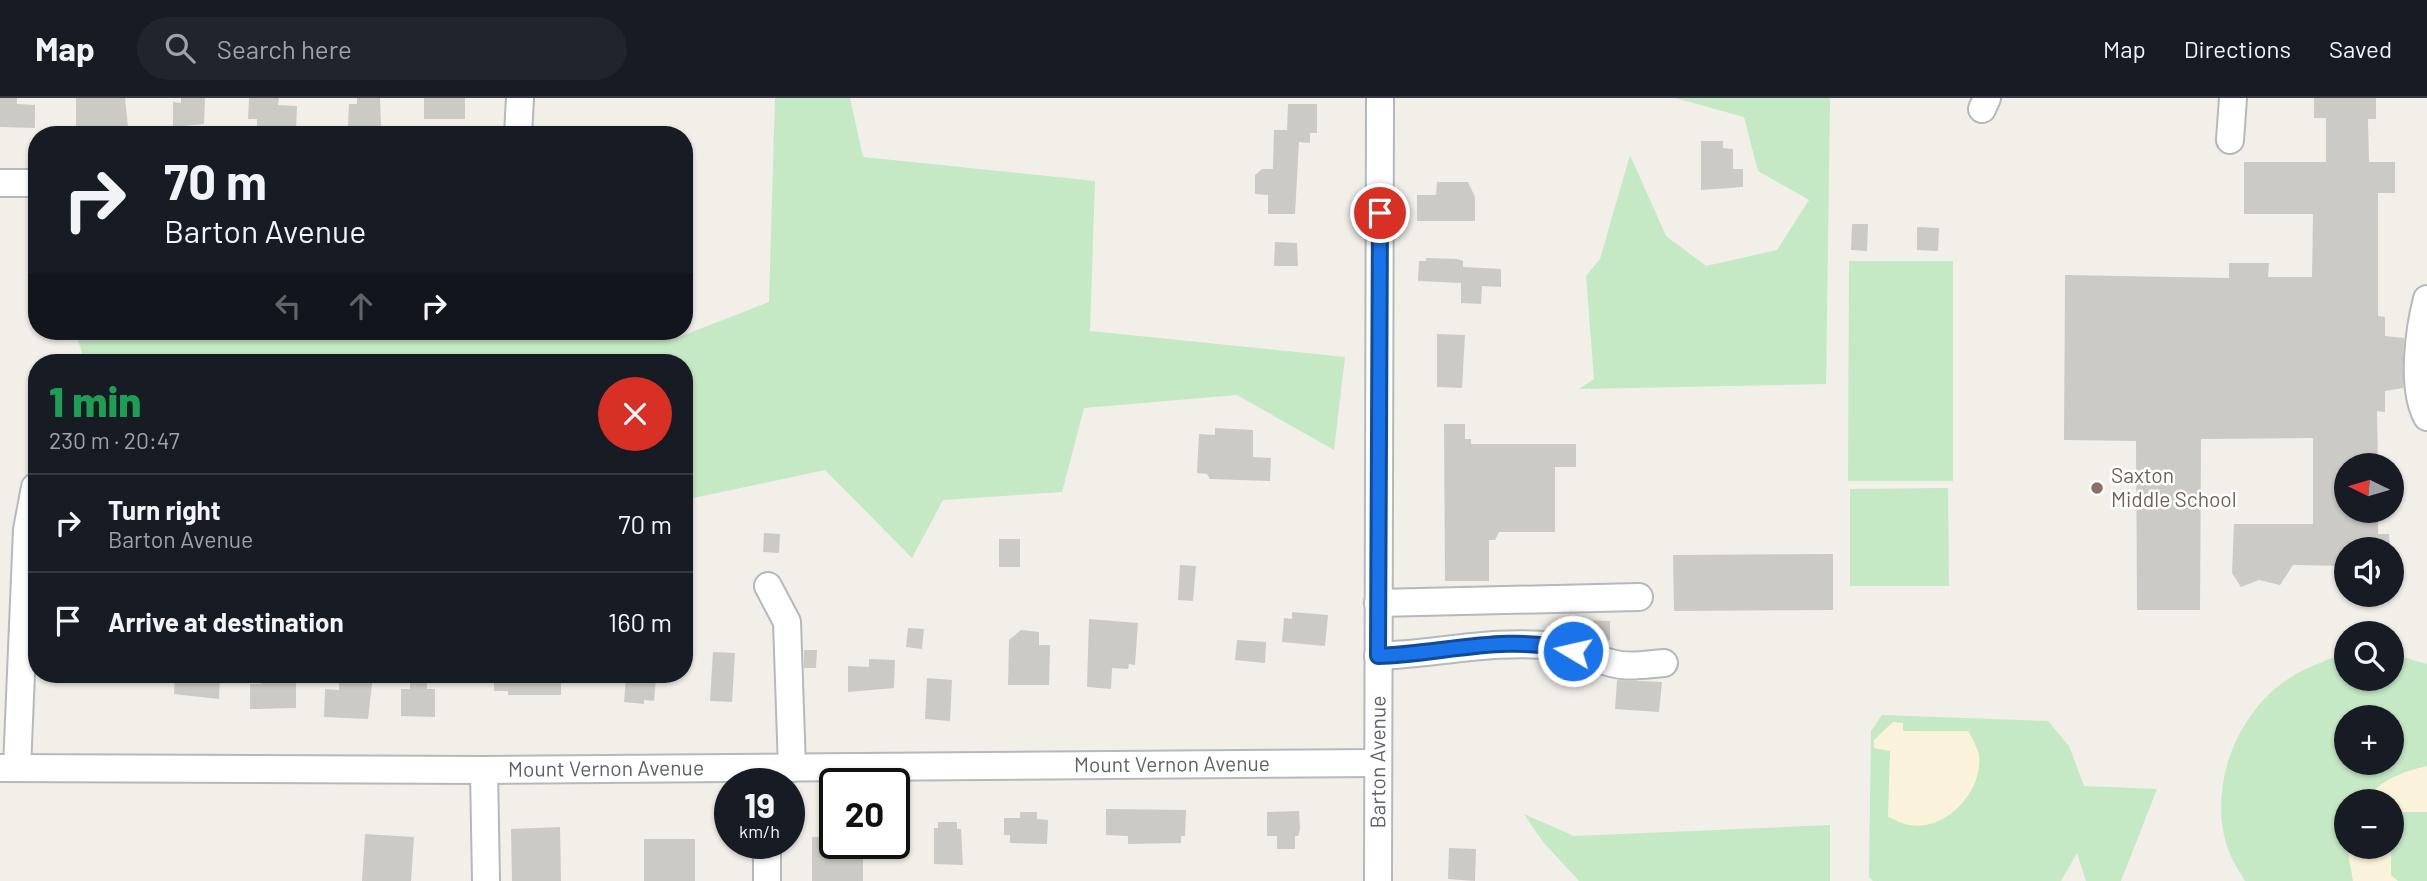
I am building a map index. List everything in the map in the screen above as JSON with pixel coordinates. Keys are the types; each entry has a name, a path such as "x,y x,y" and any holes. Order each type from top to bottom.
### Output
{"street":[{"path":"518,126 520,98"},
{"name":"Barton Avenue","path":"1378,881 1380,98"},
{"path":"2231,140 2233,98"},
{"path":"0,183 28,183"},
{"path":"2427,299 2419,333 2418,363 2427,417"},
{"path":"8,768 28,524"},
{"path":"768,586 786,622 775,768"},
{"path":"1378,603 1639,597"},
{"path":"1378,656 1418,655 1459,647 1555,646 1622,665 1664,663"},
{"name":"Mount Vernon Avenue","path":"805,773 1377,763"},
{"name":"Mount Vernon Avenue","path":"8,768 714,773"},
{"path":"484,771 486,881"},
{"path":"767,859 767,881"}],"green space":[{"path":"775,98 850,98 863,157 1095,181 1090,331 1345,357 1334,450 1237,395 1084,408 1062,492 943,500 912,558 825,470 693,498 693,354 82,354 78,340 693,340 693,332 769,302"},
{"path":"1675,98 1830,98 1826,384 1579,389 1594,379 1586,276 1600,259 1630,155 1666,236 1706,266 1777,250 1809,200 1758,171 1744,117"},
{"path":"1849,261 1953,261 1953,481 1848,481"},
{"path":"1948,488 1949,586 1850,586 1850,489"},
{"path":"2404,657 2427,664 2427,881 2245,881 2229,852 2222,826 2221,799 2225,772 2246,722 2263,700 2283,682 2334,658 2334,691 2404,691"},
{"path":"1882,715 2048,721 2069,746 2084,786 2157,789 2121,881 2086,881 2077,853 2061,881 1873,881 1869,877 1871,731"},
{"path":"1524,814 1574,836 1830,825 1830,881 1579,881 1543,842"}],"sand":[{"path":"1893,722 1903,723 1903,731 1968,731 1979,756 1979,770 1968,795 1948,816 1923,826 1904,824 1888,817 1890,751 1874,748 1874,740"},
{"path":"2427,766 2427,812 2404,812 2404,789 2376,789 2409,771"},
{"path":"2349,859 2391,859 2391,875 2398,881 2353,881"}],"building":[{"path":"0,98 17,98 17,104 35,105 35,126 0,127"},
{"path":"76,98 125,98 128,126 76,126"},
{"path":"181,98 205,98 204,124 173,126 173,102 181,103"},
{"path":"249,98 279,98 278,105 297,106 296,126 257,126 257,119 248,119"},
{"path":"357,98 380,98 381,126 348,126 349,104 357,104"},
{"path":"424,98 465,98 465,119 424,119"},
{"name":"Saxton Middle School","path":"2314,98 2376,98 2376,119 2368,119 2369,162 2395,162 2395,193 2378,193 2378,316 2385,317 2385,336 2404,338 2403,388 2385,391 2385,412 2377,411 2378,453 2334,453 2334,523 2378,523 2378,534 2389,534 2389,537 2334,537 2334,566 2293,565 2280,585 2259,580 2241,587 2232,573 2234,524 2313,524 2313,438 2201,439 2200,610 2137,610 2136,441 2064,440 2065,275 2229,278 2229,263 2269,263 2268,277 2312,277 2313,214 2244,214 2244,162 2326,162 2326,118 2314,118"},
{"path":"1288,104 1317,104 1317,133 1310,133 1310,143 1299,142 1295,214 1268,214 1268,195 1255,194 1255,175 1262,169 1273,169 1274,130 1287,130"},
{"path":"1701,141 1723,141 1723,148 1733,149 1733,169 1743,169 1743,187 1701,190"},
{"path":"1437,182 1468,182 1475,197 1475,221 1417,221 1417,195 1436,195"},
{"path":"1852,224 1868,224 1867,251 1851,250"},
{"path":"1917,227 1939,228 1938,251 1917,250"},
{"path":"1275,242 1297,243 1298,266 1274,266"},
{"path":"1426,258 1457,259 1463,261 1463,267 1501,269 1501,287 1482,286 1481,304 1461,303 1461,283 1418,281 1419,261 1426,261"},
{"path":"1437,334 1465,335 1462,388 1437,387"},
{"path":"1444,424 1465,424 1465,439 1471,439 1471,444 1576,444 1576,467 1555,467 1555,532 1499,532 1495,540 1489,540 1489,581 1445,581"},
{"path":"1215,428 1253,430 1253,457 1271,458 1270,481 1210,479 1207,474 1197,473 1199,434 1215,435"},
{"path":"764,533 780,534 779,553 763,552"},
{"path":"999,539 1020,539 1020,567 999,567"},
{"path":"1833,554 1833,610 1674,611 1673,555"},
{"path":"1180,565 1196,566 1193,601 1178,600"},
{"path":"1292,612 1328,615 1325,646 1282,642 1284,618 1292,619"},
{"path":"1089,619 1138,623 1135,665 1129,664 1128,669 1112,668 1111,689 1087,687"},
{"path":"1580,620 1610,621 1610,640 1600,643 1579,636"},
{"path":"908,628 924,629 922,649 906,647"},
{"path":"1021,630 1039,632 1039,645 1050,645 1049,685 1008,685 1009,640"},
{"path":"1237,640 1266,642 1265,663 1235,660"},
{"path":"804,650 817,650 816,668 804,668"},
{"path":"713,652 735,653 732,702 710,701"},
{"path":"869,659 895,660 894,688 848,692 848,666 869,667"},
{"path":"927,678 952,680 950,721 925,719"},
{"path":"1617,680 1662,682 1659,712 1615,709"},
{"path":"175,683 220,683 219,699 174,694"},
{"path":"296,683 296,708 250,709 250,684"},
{"path":"339,683 372,683 368,719 324,717 325,689 339,690"},
{"path":"410,683 427,683 427,689 435,689 435,717 401,716 401,689 410,689"},
{"path":"494,683 561,683 561,695 508,695 508,691 494,691"},
{"path":"626,683 656,683 654,701 644,700 644,704 624,702"},
{"path":"1106,809 1186,810 1185,836 1181,836 1181,843 1128,844 1128,836 1106,835"},
{"path":"1299,811 1300,829 1298,836 1295,836 1295,849 1277,849 1277,836 1267,836 1267,812"},
{"path":"1020,812 1037,812 1037,819 1048,820 1047,844 1010,843 1010,835 1004,835 1004,818 1020,818"},
{"path":"938,822 957,822 957,829 961,829 963,865 934,864 934,828 938,828"},
{"path":"560,827 561,881 512,881 511,829"},
{"path":"365,834 414,837 411,881 362,881"},
{"path":"812,837 819,837 819,859 863,859 863,881 812,881"},
{"path":"644,839 695,839 695,881 644,881"},
{"path":"1449,848 1476,849 1475,881 1448,879"}],"place":[{"name":"Saxton Middle School","path":"2097,488"}],"route":[{"path":"1380,213 1378,656 1418,655 1447,648 1494,645 1555,646 1573,651"}]}
